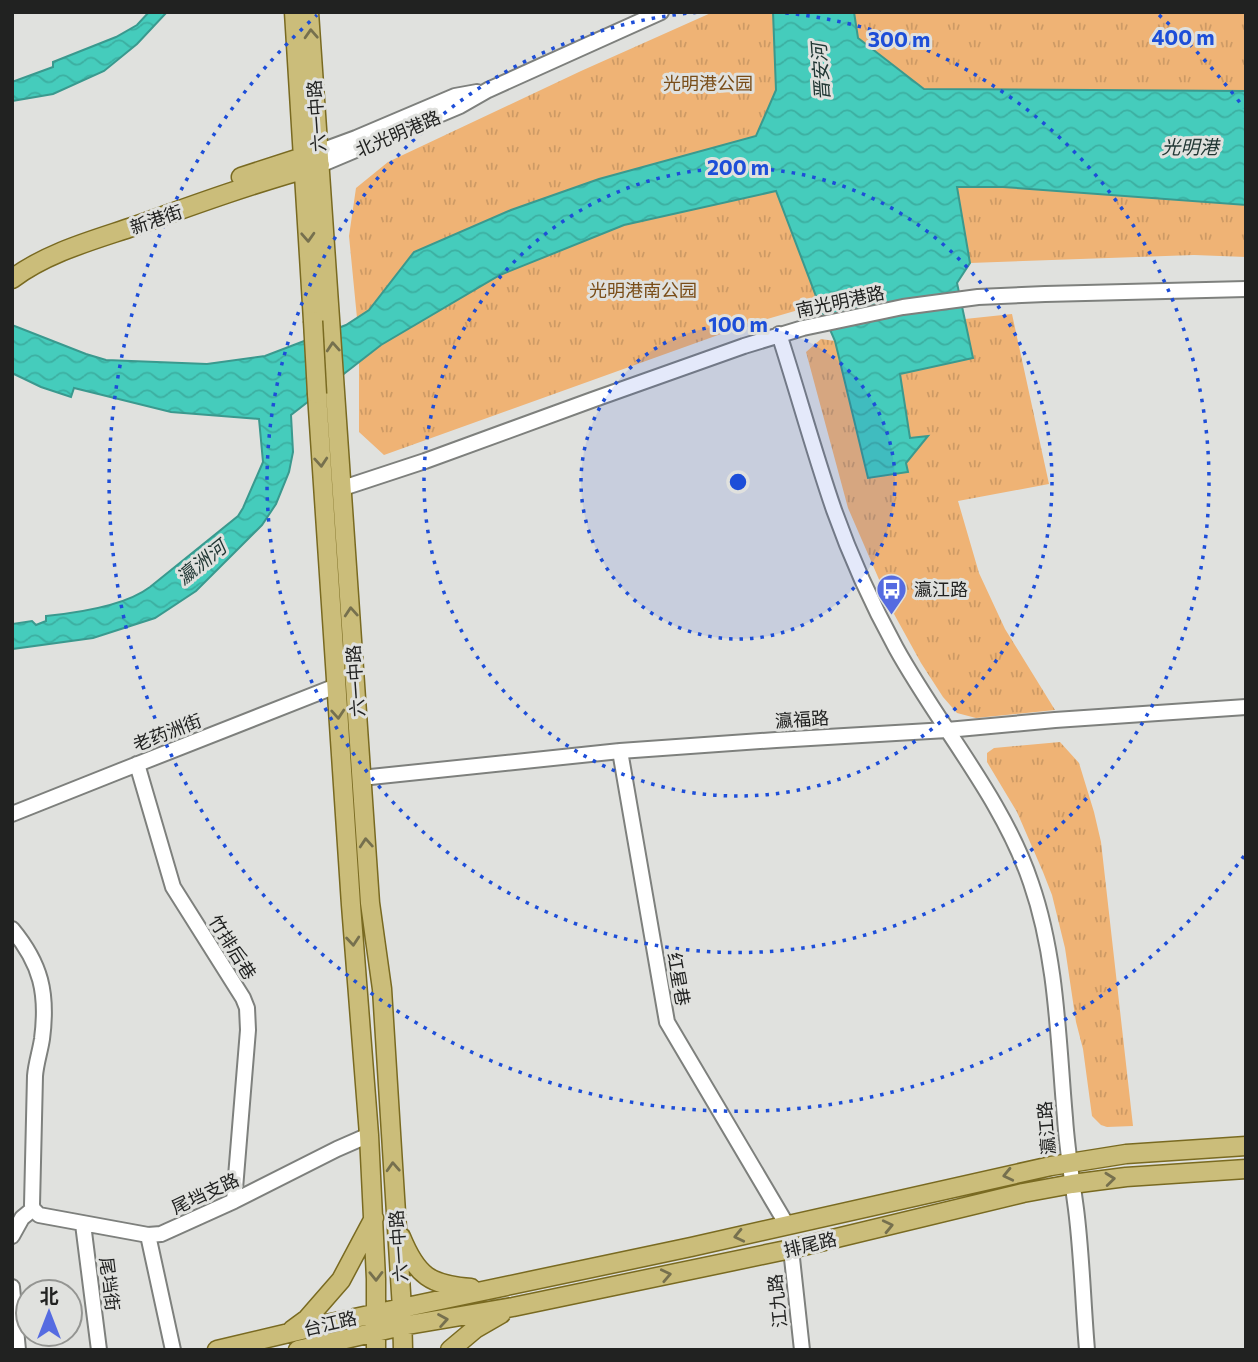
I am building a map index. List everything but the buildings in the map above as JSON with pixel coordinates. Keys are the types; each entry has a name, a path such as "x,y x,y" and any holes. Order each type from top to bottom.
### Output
{"main road":[{"name":"六一中路","path":"294,12 330,310 370,903 382,989 403,1350"},
{"name":"六一中路","path":"309,12 313,321 336,687 369,1135 374,1218 376,1341"},
{"name":"新港街","path":"12,266 51,245 172,201 311,160"},
{"name":"新港街","path":"12,279 34,265 69,249 311,160"},
{"name":"排尾路","path":"376,1341 402,1318 510,1286 1069,1162 1126,1154 1246,1146"},
{"name":"排尾路","path":"402,1318 513,1307 791,1249 1072,1184 1126,1177 1246,1169"},
{"path":"278,1335 292,1330 307,1319 341,1280 374,1218"},
{"path":"396,1220 412,1261 430,1279 455,1287 510,1286"},
{"path":"450,1350 475,1329 513,1307"},
{"name":"台江路","path":"218,1350 376,1313 402,1318"},
{"name":"台江路","path":"298,1350 376,1341"}],"street":[{"name":"北光明港路","path":"311,160 455,96 488,90 661,12"},
{"name":"南光明港路","path":"343,488 779,334 816,325 903,307 978,297 1246,289"},
{"name":"瀛江路","path":"779,334 833,508 853,559 897,650 988,794 1024,865 1039,906 1050,954 1087,1350"},
{"name":"老药洲街","path":"12,814 336,687"},
{"name":"瀛福路","path":"361,778 620,751 1246,707"},
{"name":"红星巷","path":"620,751 667,1023 787,1225"},
{"name":"竹排后巷","path":"137,764 173,887 247,1008 248,1030 234,1201"},
{"path":"12,929 33,957 43,994 43,1032 35,1073 33,1209 22,1218 12,1236"},
{"name":"尾垱支路","path":"33,1209 46,1217 148,1235 168,1231 369,1135"},
{"name":"尾垱街","path":"83,1224 99,1350"},
{"path":"148,1235 173,1350"},
{"name":"江九路","path":"791,1249 802,1350"},
{"path":"12,1287 18,1350"}],"green space":[{"name":"光明港公园","path":"713,12 773,12 776,90 756,136 599,179 511,210 414,252 369,310 357,318 349,236 356,188 388,162"},
{"path":"854,12 1246,12 1246,91 924,89 858,38"},
{"path":"957,187 1003,187 1246,205 1246,257 1194,255 970,263"},
{"name":"光明港南公园","path":"776,190 819,304 746,325 384,455 359,432 359,362 381,345 500,275 624,225"},
{"path":"1012,314 1049,484 958,501 979,573 1005,629 1055,710 976,718 957,713 943,697 894,614 848,508 806,352 821,339 835,341 849,399 908,471 906,463 927,436 910,439 900,373 973,358 965,319"},
{"path":"1060,742 1079,763 1101,842 1133,1126 1107,1127 1092,1116 1065,948 1052,895 1017,812 987,762 987,753 994,748"}],"water":[{"path":"149,12 167,12 137,44 104,71 53,94 12,101 12,82 53,67 53,62 116,37 137,25"},
{"name":"光明港","path":"773,12 854,12 858,38 924,89 1246,91 1246,205 1003,187 957,187 970,263 957,283 973,358 900,374 910,438 928,436 906,463 908,472 868,478 835,341 776,191 624,225 500,275 381,345 291,415 293,452 289,472 276,504 262,525 196,591 155,618 93,638 12,649 12,624 32,621 36,625 46,621 46,616 114,604 150,587 238,516 263,462 259,419 171,412 74,388 71,397 12,373 12,325 106,360 207,364 265,356 346,325 369,310 414,252 511,210 599,179 756,136 776,90"}],"place":[{"name":"瀛江路","path":"891,616"}],"water label":[{"name":"晋安河","path":"820,72"},
{"name":"瀛洲河","path":"201,562"}]}
